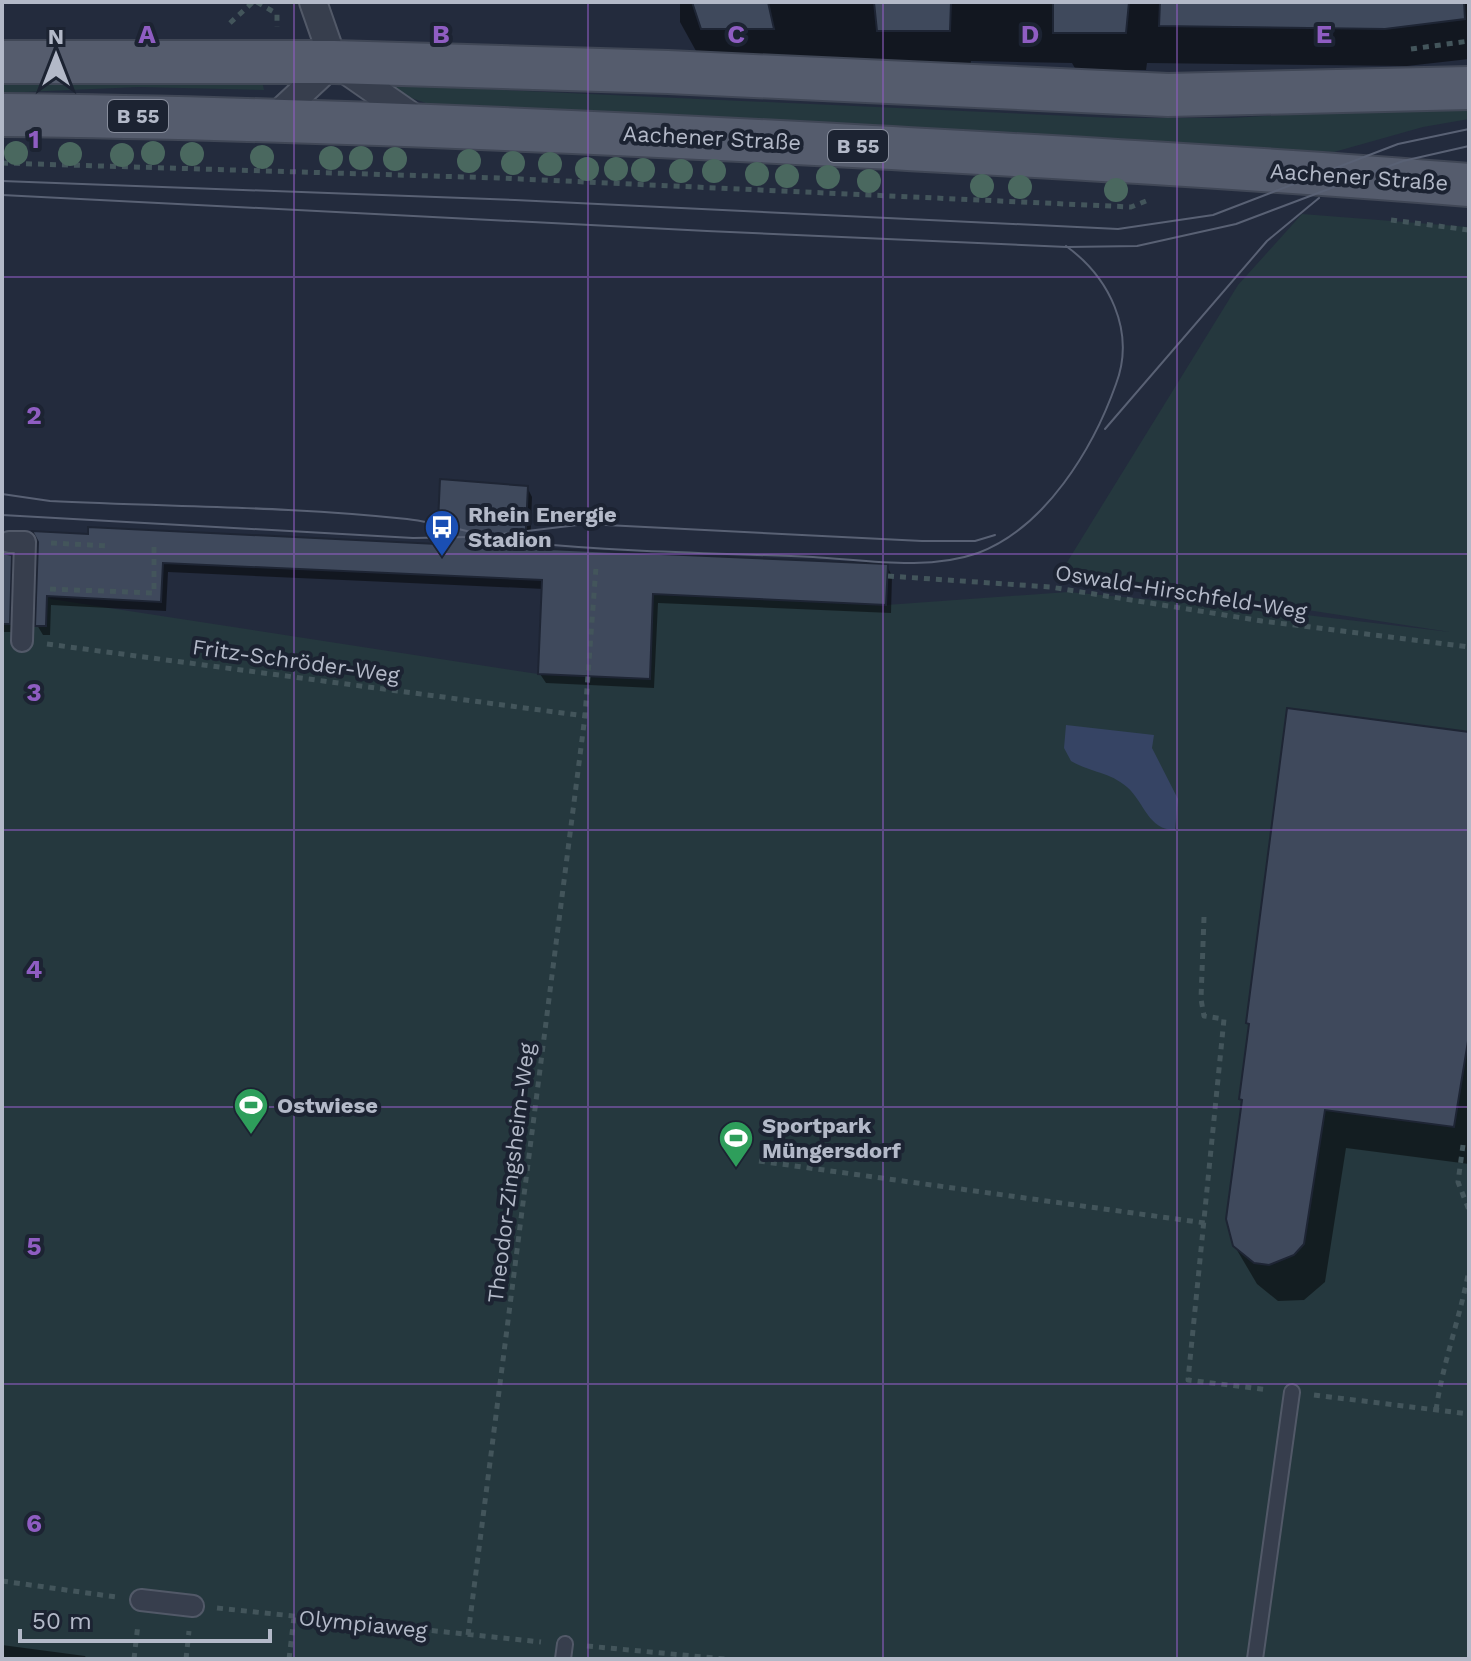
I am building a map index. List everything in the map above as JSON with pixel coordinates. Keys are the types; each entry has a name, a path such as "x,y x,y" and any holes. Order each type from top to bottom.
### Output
{"main road":[{"path":"2,62 334,62 1168,95 1469,88"},
{"name":"Aachener Straße","path":"2,115 274,118 425,125 1171,163 1469,185"}],"street":[{"path":"313,2 334,62 425,125"},
{"path":"274,118 334,62"},
{"path":"12,542 22,641"},
{"path":"141,1600 193,1606"}],"lane":[{"path":"1255,1659 1292,1392"}],"path":[{"path":"220,31 253,2"},
{"path":"2,163 499,178 1131,207 1157,197"},
{"path":"12,542 110,546"},
{"path":"40,589 154,593 154,546"},
{"name":"Theodor-Zingsheim-Weg","path":"468,1635 585,716 596,567"},
{"name":"Oswald-Hirschfeld-Weg","path":"888,576 1050,587 1262,621 1469,647"},
{"name":"Fritz-Schröder-Weg","path":"22,641 585,716"},
{"path":"1204,917 1201,999 1204,1016 1224,1019 1188,1380 1469,1414"},
{"path":"1463,1145 1458,1182 1469,1210"},
{"path":"759,1161 1206,1223"},
{"path":"1436,1410 1442,1372 1469,1270"},
{"path":"2,1581 141,1600"},
{"name":"Olympiaweg","path":"193,1606 468,1635 564,1652 725,1659"},
{"path":"289,1659 294,1617"}],"shaded area":[{"path":"2,79 262,81 264,90 139,87 2,93"},
{"path":"396,85 1114,118 1231,118 1469,104 1469,119 1423,127 1334,152 440,108 394,92"},
{"name":"Sportpark Müngersdorf","path":"1302,214 1469,227 1469,1659 2,1659 2,560 51,599 538,674 649,679 653,594 886,605 1068,592 1264,610 1450,632 1061,572 1238,285"}],"water":[{"path":"1066,725 1154,735 1152,748 1178,799 1175,830 1166,829 1153,821 1133,793 1120,782 1071,761 1064,748"}],"building":[{"path":"692,2 768,2 774,29 701,29"},
{"path":"874,2 951,2 950,31 877,31"},
{"path":"1053,2 1129,2 1126,33 1053,33"},
{"path":"1160,2 1464,2 1465,19 1385,29 1159,26"},
{"path":"440,479 528,486 525,548 888,564 886,605 653,594 650,679 538,674 542,580 163,563 161,602 47,596 46,626 35,626 38,542 32,531 88,534 88,527 437,544"},
{"path":"2,553 12,555 10,624 2,624"},
{"path":"1287,708 1469,732 1469,1035 1454,1127 1325,1110 1304,1244 1294,1255 1269,1265 1254,1263 1233,1246 1226,1219 1242,1100 1239,1099 1249,1024 1246,1023"}],"tram line":[{"path":"2,181 515,200 1118,229 1213,215 1398,144 1469,129"},
{"path":"2,195 707,231 1067,247 1137,246 1236,224 1403,161 1469,146"},
{"path":"1105,429 1267,241 1319,198"},
{"path":"2,494 50,501 363,515 422,521 514,541 601,548 896,563 958,558 978,553 1002,541 1045,506 1080,459 1116,384 1123,344 1115,307 1095,273 1066,246"},
{"path":"2,515 413,538 469,537"},
{"path":"501,534 586,524 922,541 975,541 995,535"}],"place":[{"name":"Rhein Energie Stadion","path":"442,558"},
{"name":"Ostwiese","path":"251,1136"},
{"name":"Sportpark Müngersdorf","path":"736,1169"}]}
